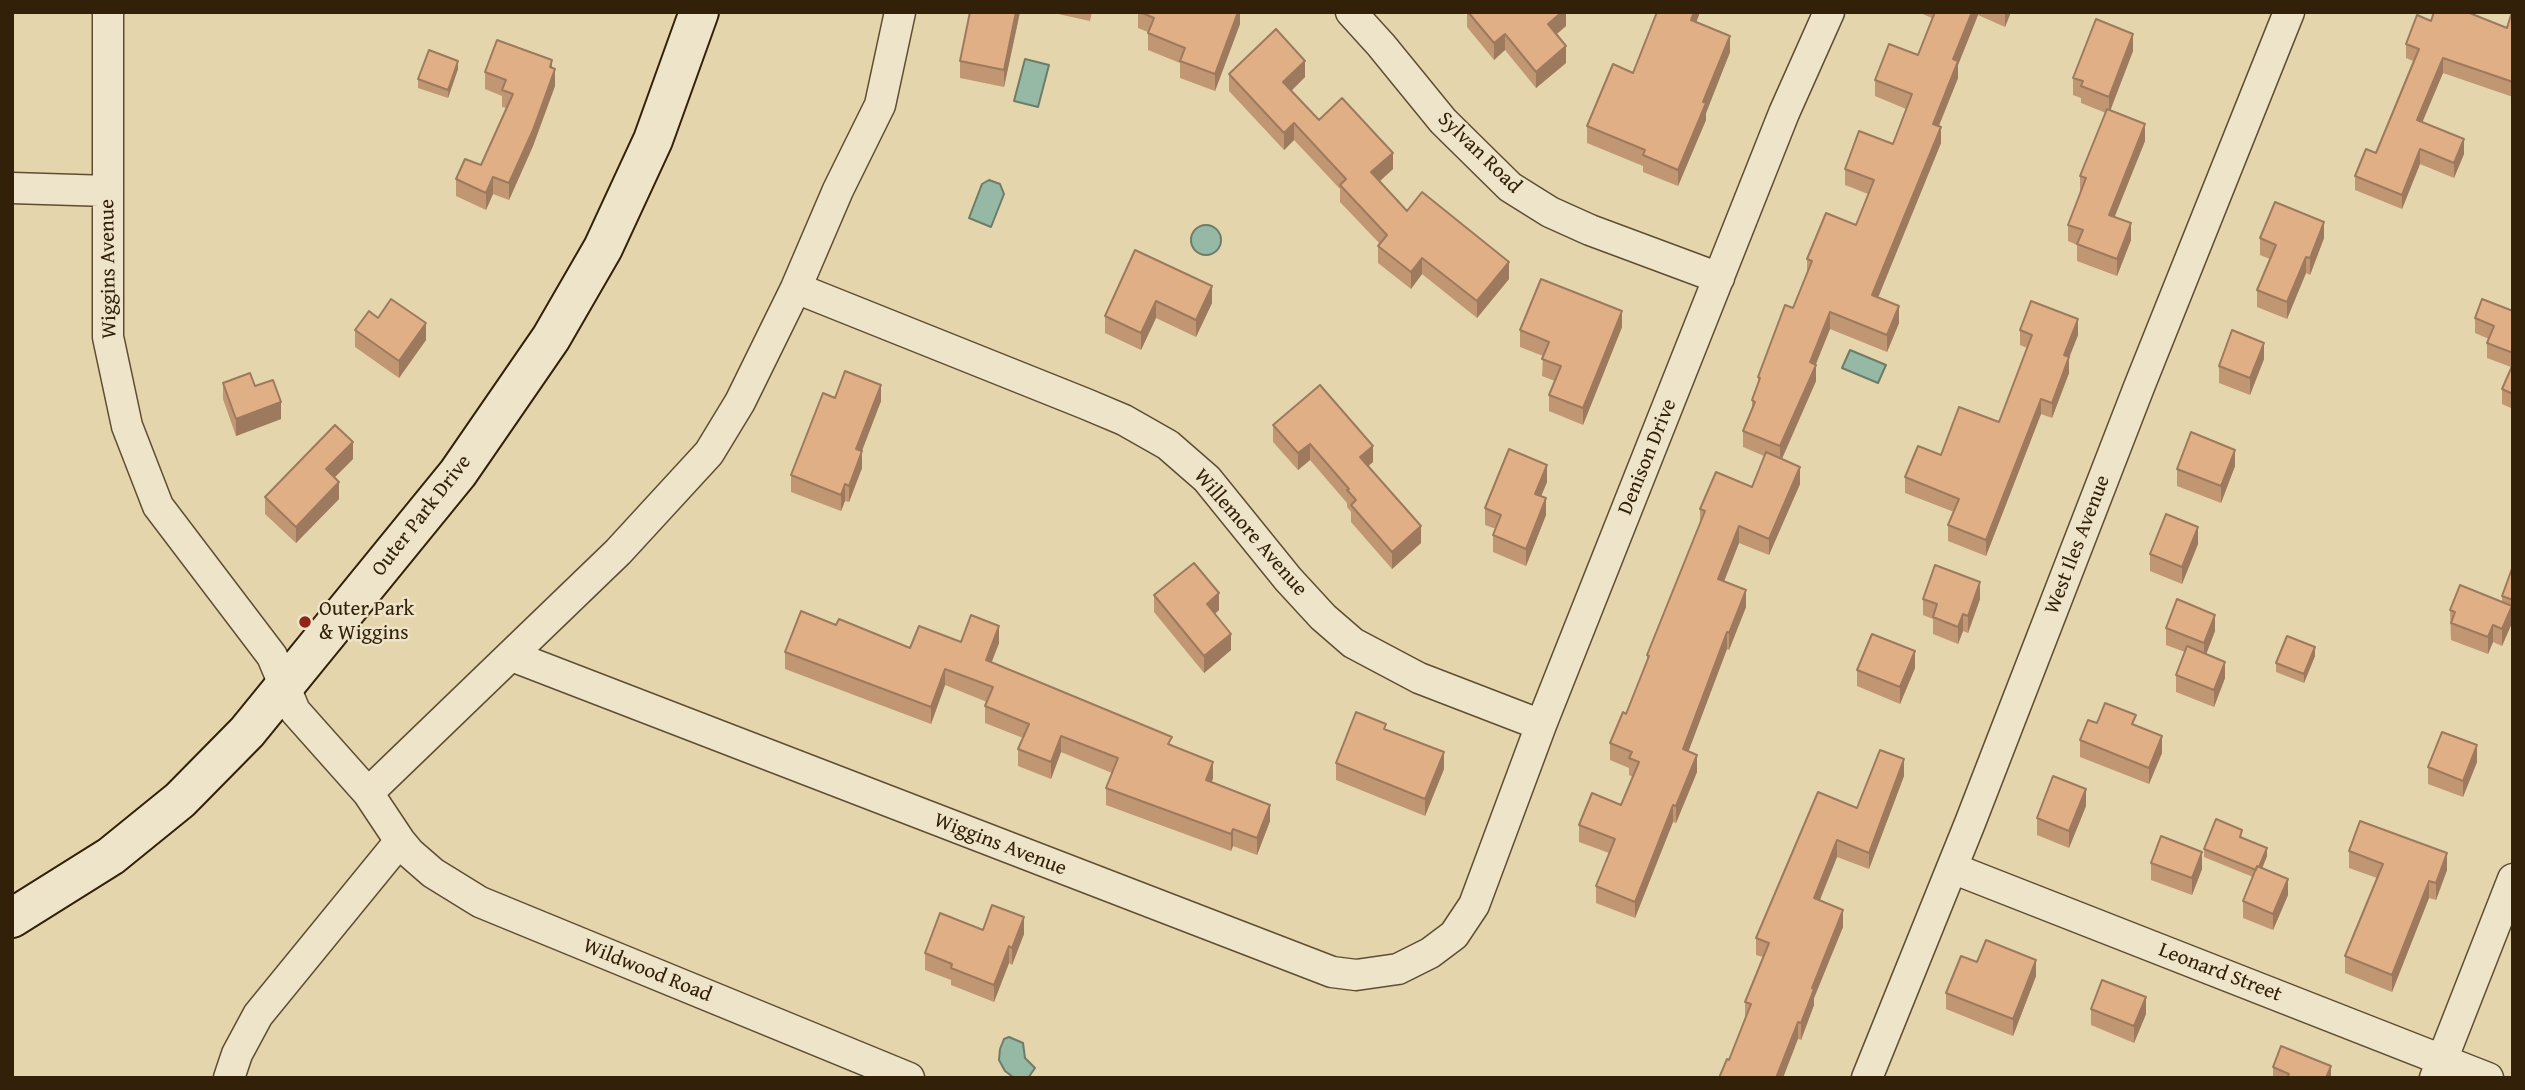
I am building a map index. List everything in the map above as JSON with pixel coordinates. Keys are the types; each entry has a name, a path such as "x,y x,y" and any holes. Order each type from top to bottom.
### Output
{"street":[{"name":"Wiggins Avenue","path":"108,12 108,337 127,426 158,506 272,656 285,688"},
{"name":"Outer Park Drive","path":"12,918 111,856 180,800 247,732 285,688 458,473 551,338 604,248 648,152 699,12"},
{"path":"368,793 618,552 709,453 740,402 796,288 880,104 900,12"},
{"name":"Sylvan Road","path":"1351,12 1443,121 1510,187 1550,212 1590,230 1719,278"},
{"name":"Denison Drive","path":"1474,905 1541,725 1783,113 1829,12"},
{"name":"West Iles Avenue","path":"1867,1078 2289,12"},
{"path":"12,188 108,191"},
{"name":"Willemore Avenue","path":"796,288 1111,415 1168,445 1207,480 1288,579 1323,617 1353,643 1419,678 1541,725"},
{"name":"Wiggins Avenue","path":"512,656 1332,972 1356,975 1398,969 1430,953 1454,935 1474,905"},
{"name":"Wildwood Road","path":"285,688 295,711 368,793 400,841 433,873 480,902 909,1078"},
{"path":"229,1078 237,1054 258,1015 400,841"},
{"name":"Leonard Street","path":"1952,868 2438,1069 2488,1078"},
{"path":"2438,1069 2513,879"}],"shaded area":[{"path":"1025,59 1049,65 1038,107 1014,101"},
{"path":"989,180 1000,184 1004,194 991,227 969,218 982,184"},
{"path":"1206,225 1216,230 1221,240 1216,250 1206,255 1196,250 1191,240 1196,230"},
{"path":"1850,350 1886,365 1878,383 1842,368"},
{"path":"1009,1037 1023,1043 1025,1058 1035,1068 1028,1078 1013,1077 1005,1071 999,1060 1004,1039"}],"building":[{"path":"970,12 1016,12 1004,70 960,61"},
{"path":"1140,12 1238,12 1215,74 1180,61 1185,48 1148,33 1154,18"},
{"path":"1468,12 1562,12 1548,24 1566,46 1536,72 1505,34 1494,43"},
{"path":"1657,12 1694,12 1691,20 1730,36 1678,170 1643,155 1645,150 1587,126 1613,64 1633,73"},
{"path":"1935,12 1972,12 1953,59 1958,61 1933,124 1941,127 1872,295 1899,306 1887,335 1830,312 1810,362 1816,365 1780,446 1743,431 1755,402 1752,400 1760,378 1758,377 1785,305 1793,308 1812,261 1807,259 1826,213 1856,225 1874,180 1845,169 1859,131 1893,144 1912,94 1875,80 1889,44 1918,55"},
{"path":"2434,12 2467,12 2507,28 2511,15 2513,16 2513,82 2443,58 2417,120 2464,139 2454,163 2420,149 2402,195 2355,176 2366,149 2376,153 2419,49 2406,44 2417,15 2431,21"},
{"path":"2096,19 2133,34 2109,97 2081,86 2083,81 2073,78"},
{"path":"1276,29 1305,61 1283,82 1319,120 1342,98 1393,153 1371,172 1407,211 1422,192 1509,262 1477,301 1422,258 1411,272 1378,246 1387,235 1340,185 1346,179 1294,123 1284,133 1229,74"},
{"path":"497,40 552,60 550,67 555,69 533,130 509,183 493,177 486,193 456,179 465,159 481,165 513,94 502,90 506,80 485,72"},
{"path":"429,50 458,61 448,90 418,79"},
{"path":"2107,109 2145,124 2109,215 2131,223 2117,259 2077,244 2083,230 2068,225 2086,178 2080,176"},
{"path":"2275,202 2324,222 2310,258 2306,257 2287,302 2257,290 2276,245 2260,238"},
{"path":"1135,250 1212,286 1196,320 1156,301 1141,333 1105,316"},
{"path":"1541,279 1622,311 1583,408 1549,395 1561,366 1542,359 1549,342 1520,330"},
{"path":"391,299 426,323 399,361 355,330 369,311 378,318"},
{"path":"2482,299 2513,311 2513,353 2487,343 2494,326 2475,318"},
{"path":"2031,301 2078,319 2064,355 2069,357 2052,403 2041,399 1986,540 1948,525 1959,499 1905,477 1918,446 1941,455 1959,407 1999,422 2032,335 2020,330"},
{"path":"2232,330 2264,343 2250,378 2219,366"},
{"path":"2513,364 2513,394 2502,389"},
{"path":"845,371 881,385 856,449 862,451 849,486 845,484 841,495 791,475 823,393 835,398"},
{"path":"250,373 255,386 273,380 281,402 236,419 223,383"},
{"path":"1320,385 1373,446 1360,457 1421,526 1392,552 1351,505 1356,500 1347,490 1349,489 1310,444 1298,453 1273,425"},
{"path":"335,425 353,442 326,469 339,482 296,527 265,497"},
{"path":"2191,432 2235,450 2221,486 2177,469"},
{"path":"1509,449 1547,465 1535,494 1546,498 1526,549 1493,535 1501,515 1485,508"},
{"path":"1766,452 1800,467 1769,539 1739,526 1718,579 1746,590 1729,633 1727,632 1683,749 1697,755 1676,806 1673,805 1635,902 1596,886 1615,839 1579,825 1592,793 1621,805 1639,762 1629,758 1632,752 1610,743 1623,712 1626,714 1649,656 1647,655 1705,511 1700,509 1716,472 1752,487"},
{"path":"2166,514 2198,527 2182,567 2150,554"},
{"path":"1194,563 1219,593 1207,604 1231,634 1204,656 1154,595"},
{"path":"1935,565 1980,582 1968,616 1963,614 1958,627 1933,617 1937,604 1923,599"},
{"path":"2513,566 2513,600 2502,596"},
{"path":"2460,585 2512,606 2502,629 2493,625 2488,637 2451,623 2455,612 2450,610"},
{"path":"2177,599 2215,615 2204,643 2166,628"},
{"path":"801,611 836,625 839,619 910,648 919,626 961,642 971,615 999,626 986,660 1172,737 1168,744 1213,762 1206,780 1270,805 1257,838 1233,829 1231,834 1106,788 1118,758 1061,736 1051,762 1018,749 1029,724 985,706 993,687 945,669 931,707 785,652"},
{"path":"1872,634 1915,651 1900,687 1857,670"},
{"path":"2287,636 2315,647 2304,674 2276,663"},
{"path":"2187,646 2225,662 2214,690 2176,675"},
{"path":"2105,703 2136,715 2132,724 2162,736 2149,768 2080,740 2088,720 2097,723"},
{"path":"1356,712 1386,724 1384,729 1444,752 1425,799 1336,763"},
{"path":"2442,732 2477,745 2463,781 2428,767"},
{"path":"1880,750 1904,759 1869,853 1837,840 1814,898 1843,910 1801,1023 1798,1022 1776,1078 1719,1078 1751,1004 1745,1002 1769,943 1756,938 1818,792 1857,808"},
{"path":"2053,776 2086,789 2069,831 2037,818"},
{"path":"2216,819 2242,830 2240,837 2267,848 2256,870 2204,849"},
{"path":"2360,821 2447,853 2436,883 2429,881 2392,975 2345,956 2383,864 2349,851"},
{"path":"2161,836 2202,852 2192,878 2151,863"},
{"path":"2257,866 2288,879 2273,914 2243,901"},
{"path":"992,905 1024,917 994,985 951,968 952,964 925,953 940,913 983,930"},
{"path":"1986,940 2036,960 2013,1019 1946,993 1961,956 1977,962"},
{"path":"2102,980 2146,997 2134,1026 2091,1009"},
{"path":"2281,1046 2331,1066 2326,1078 2287,1078 2289,1074 2273,1067"}],"place":[{"name":"Outer Park & Wiggins","path":"305,622"}]}
